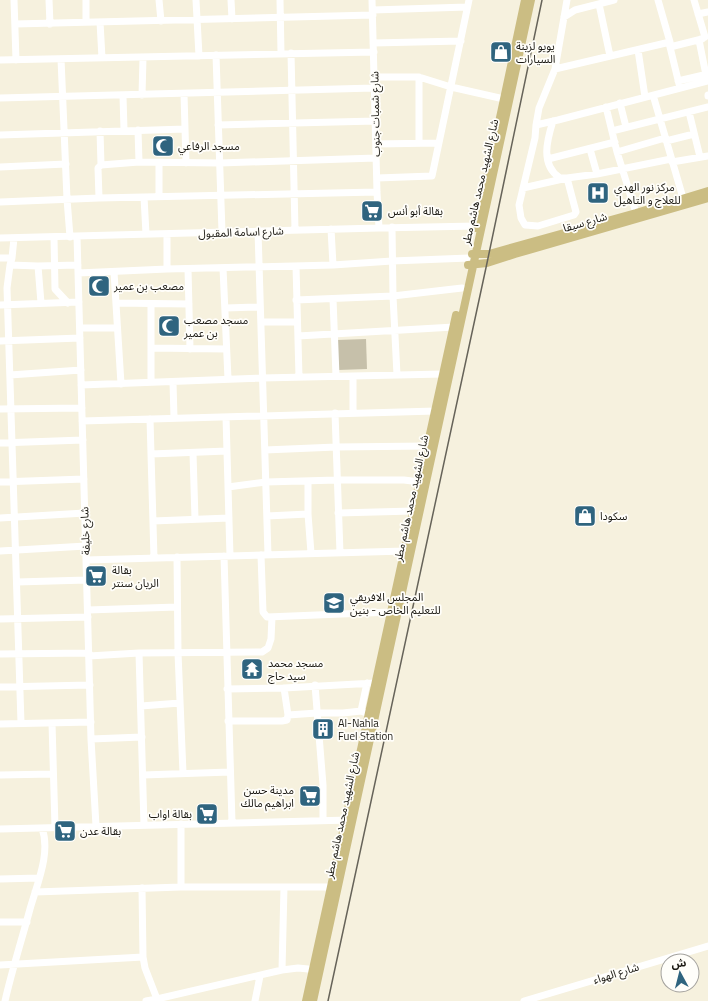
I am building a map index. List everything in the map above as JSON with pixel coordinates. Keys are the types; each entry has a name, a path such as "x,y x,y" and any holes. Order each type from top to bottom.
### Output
{"main road":[{"name":"شارع الشهيد محمد هاشم مطر","path":"479,227 524,0"},
{"name":"شارع الشهيد محمد هاشم مطر","path":"306,1001 317,969 349,819 368,713 531,0"},
{"name":"شارع سيقا","path":"471,259 636,213 708,191"},
{"name":"شارع سيقا","path":"471,259 487,263 708,198"},
{"name":"شارع الشهيد محمد هاشم مطر","path":"368,713 376,683 462,288 471,259"},
{"name":"شارع الشهيد محمد هاشم مطر","path":"313,1001 331,887 349,819"}],"street":[{"path":"14,0 16,60"},
{"path":"49,0 50,24"},
{"path":"86,0 86,22"},
{"path":"159,0 161,21"},
{"path":"196,0 198,56"},
{"path":"231,0 232,19"},
{"path":"280,0 281,53"},
{"name":"شارع شمبات جنوب","path":"372,0 379,228"},
{"path":"567,0 555,69 539,108 535,138 519,205 521,218 526,225 538,226 575,214 576,209 568,178"},
{"path":"658,0 679,85"},
{"path":"694,0 705,37 699,40"},
{"path":"564,17 576,10 609,1"},
{"path":"15,24 280,18 468,4 432,176 377,178"},
{"path":"599,4 610,56"},
{"path":"698,14 708,12"},
{"path":"100,22 102,58"},
{"path":"555,69 638,50 708,38"},
{"path":"536,124 653,95 679,85 707,77 699,40"},
{"path":"373,43 461,41"},
{"path":"638,50 645,97"},
{"path":"0,60 374,52"},
{"path":"291,53 295,230"},
{"path":"216,55 222,232"},
{"path":"142,95 143,58"},
{"name":"شارع خليفة","path":"62,59 67,200 78,265 91,739 96,826"},
{"path":"374,76 419,77 451,88 504,99"},
{"path":"419,77 419,143"},
{"path":"0,98 123,96 374,88"},
{"path":"184,94 186,163"},
{"path":"653,95 683,198"},
{"path":"123,96 124,130"},
{"path":"620,103 626,127"},
{"path":"606,107 617,152 636,213"},
{"path":"612,131 708,107"},
{"path":"689,112 700,157"},
{"path":"218,125 376,121"},
{"path":"553,121 546,147 548,159 552,170 556,175 560,178 568,178"},
{"path":"0,135 185,129"},
{"path":"138,130 139,162"},
{"path":"100,131 101,165 98,168 100,198"},
{"path":"617,152 694,134"},
{"path":"548,159 615,142"},
{"path":"376,144 438,143"},
{"path":"590,149 597,174"},
{"path":"523,188 568,178 671,160 708,156"},
{"path":"101,165 139,162 220,163 376,158"},
{"path":"159,163 159,196"},
{"path":"0,167 66,164"},
{"path":"0,202 159,196 294,195 377,192"},
{"path":"144,197 146,234"},
{"path":"392,227 392,296 395,331 396,375"},
{"name":"شارع اسامة المقبول","path":"0,238 392,227 479,227"},
{"path":"331,229 333,265"},
{"path":"258,231 267,516 263,612 267,617 391,612"},
{"path":"167,234 167,269"},
{"path":"54,237 56,289 68,303"},
{"path":"14,238 7,279 20,723"},
{"path":"0,258 38,266 78,265"},
{"path":"78,274 167,269 333,265 392,261 471,259"},
{"path":"38,266 41,303"},
{"path":"296,266 299,377"},
{"path":"223,268 228,379"},
{"path":"188,269 190,349"},
{"path":"114,272 121,384"},
{"path":"296,300 392,296 462,288"},
{"path":"332,299 336,376"},
{"path":"0,305 79,302"},
{"path":"116,303 189,304"},
{"path":"151,304 151,382"},
{"path":"226,308 260,307"},
{"path":"261,322 297,322"},
{"path":"298,336 454,327"},
{"path":"80,328 117,328"},
{"path":"0,341 80,338"},
{"path":"151,348 226,349"},
{"path":"10,375 81,370"},
{"path":"81,385 228,379 444,374"},
{"path":"353,376 353,413"},
{"path":"173,382 174,418"},
{"path":"0,409 82,408"},
{"path":"82,421 435,411"},
{"path":"335,413 340,552"},
{"path":"226,417 229,518 226,652 232,822"},
{"path":"150,419 154,558"},
{"path":"0,443 83,440"},
{"path":"265,450 336,447 428,446"},
{"path":"151,454 227,452"},
{"path":"193,453 195,519"},
{"path":"0,482 84,480"},
{"path":"228,487 266,482 337,480 404,480 420,482"},
{"path":"308,481 308,514 311,553"},
{"path":"338,513 413,510"},
{"path":"0,518 85,514"},
{"path":"267,516 308,514"},
{"path":"153,521 229,518"},
{"path":"0,551 86,546"},
{"path":"86,560 404,551"},
{"path":"177,557 178,653 184,773"},
{"path":"17,582 87,580"},
{"path":"88,610 177,607"},
{"path":"0,619 88,617"},
{"path":"0,654 258,652 268,648 271,639 272,617"},
{"path":"140,654 144,825"},
{"path":"288,715 317,713 368,713 366,683"},
{"path":"227,689 284,688 315,685 376,683"},
{"path":"0,687 90,685"},
{"path":"315,685 323,788 323,820"},
{"path":"228,721 285,721 288,718 288,715 284,688"},
{"path":"141,706 180,703"},
{"path":"0,724 91,722"},
{"path":"52,723 56,827"},
{"path":"91,739 142,736"},
{"path":"142,775 230,772"},
{"path":"0,775 53,774"},
{"path":"0,829 349,819"},
{"path":"181,824 181,887"},
{"path":"5,1001 39,878 45,845 45,835 42,828"},
{"path":"0,878 39,878"},
{"path":"35,892 181,887 331,887"},
{"path":"282,970 284,887"},
{"path":"142,888 143,957 145,968 157,999"},
{"path":"0,922 27,922"},
{"name":"شارع الهواء","path":"524,1001 708,946"},
{"path":"0,965 143,957"},
{"path":"146,1001 282,970 298,968 317,969"},
{"path":"255,1001 260,976"}],"shaded area":[{"path":"366,339 367,369 338,370 337,340"}],"railway":[{"path":"328,1001 542,0"}],"place":[{"name":"يويو لزينة السيارات","path":"501,52"},
{"name":"مسجد الرفاعي","path":"163,146"},
{"name":"مركز نور الهدي للعلاج و التاهيل","path":"598,193"},
{"name":"بقالة أبو أنس","path":"372,211"},
{"name":"مصعب بن عمير","path":"99,286"},
{"name":"مسجد مصعب بن عمير","path":"169,326"},
{"name":"سكودا","path":"585,516"},
{"name":"بقالة الريان سنتر","path":"96,576"},
{"name":"المجلس الافريقي للتعليم الخاص - بنين","path":"334,603"},
{"name":"مسجد محمد سيد حاج","path":"252,669"},
{"name":"Al-Nahla Fuel Station","path":"323,729"},
{"name":"مدينة حسن ابراهيم مالك","path":"310,796"},
{"name":"بقالة اواب","path":"207,814"},
{"name":"بقالة عدن","path":"65,831"}]}
